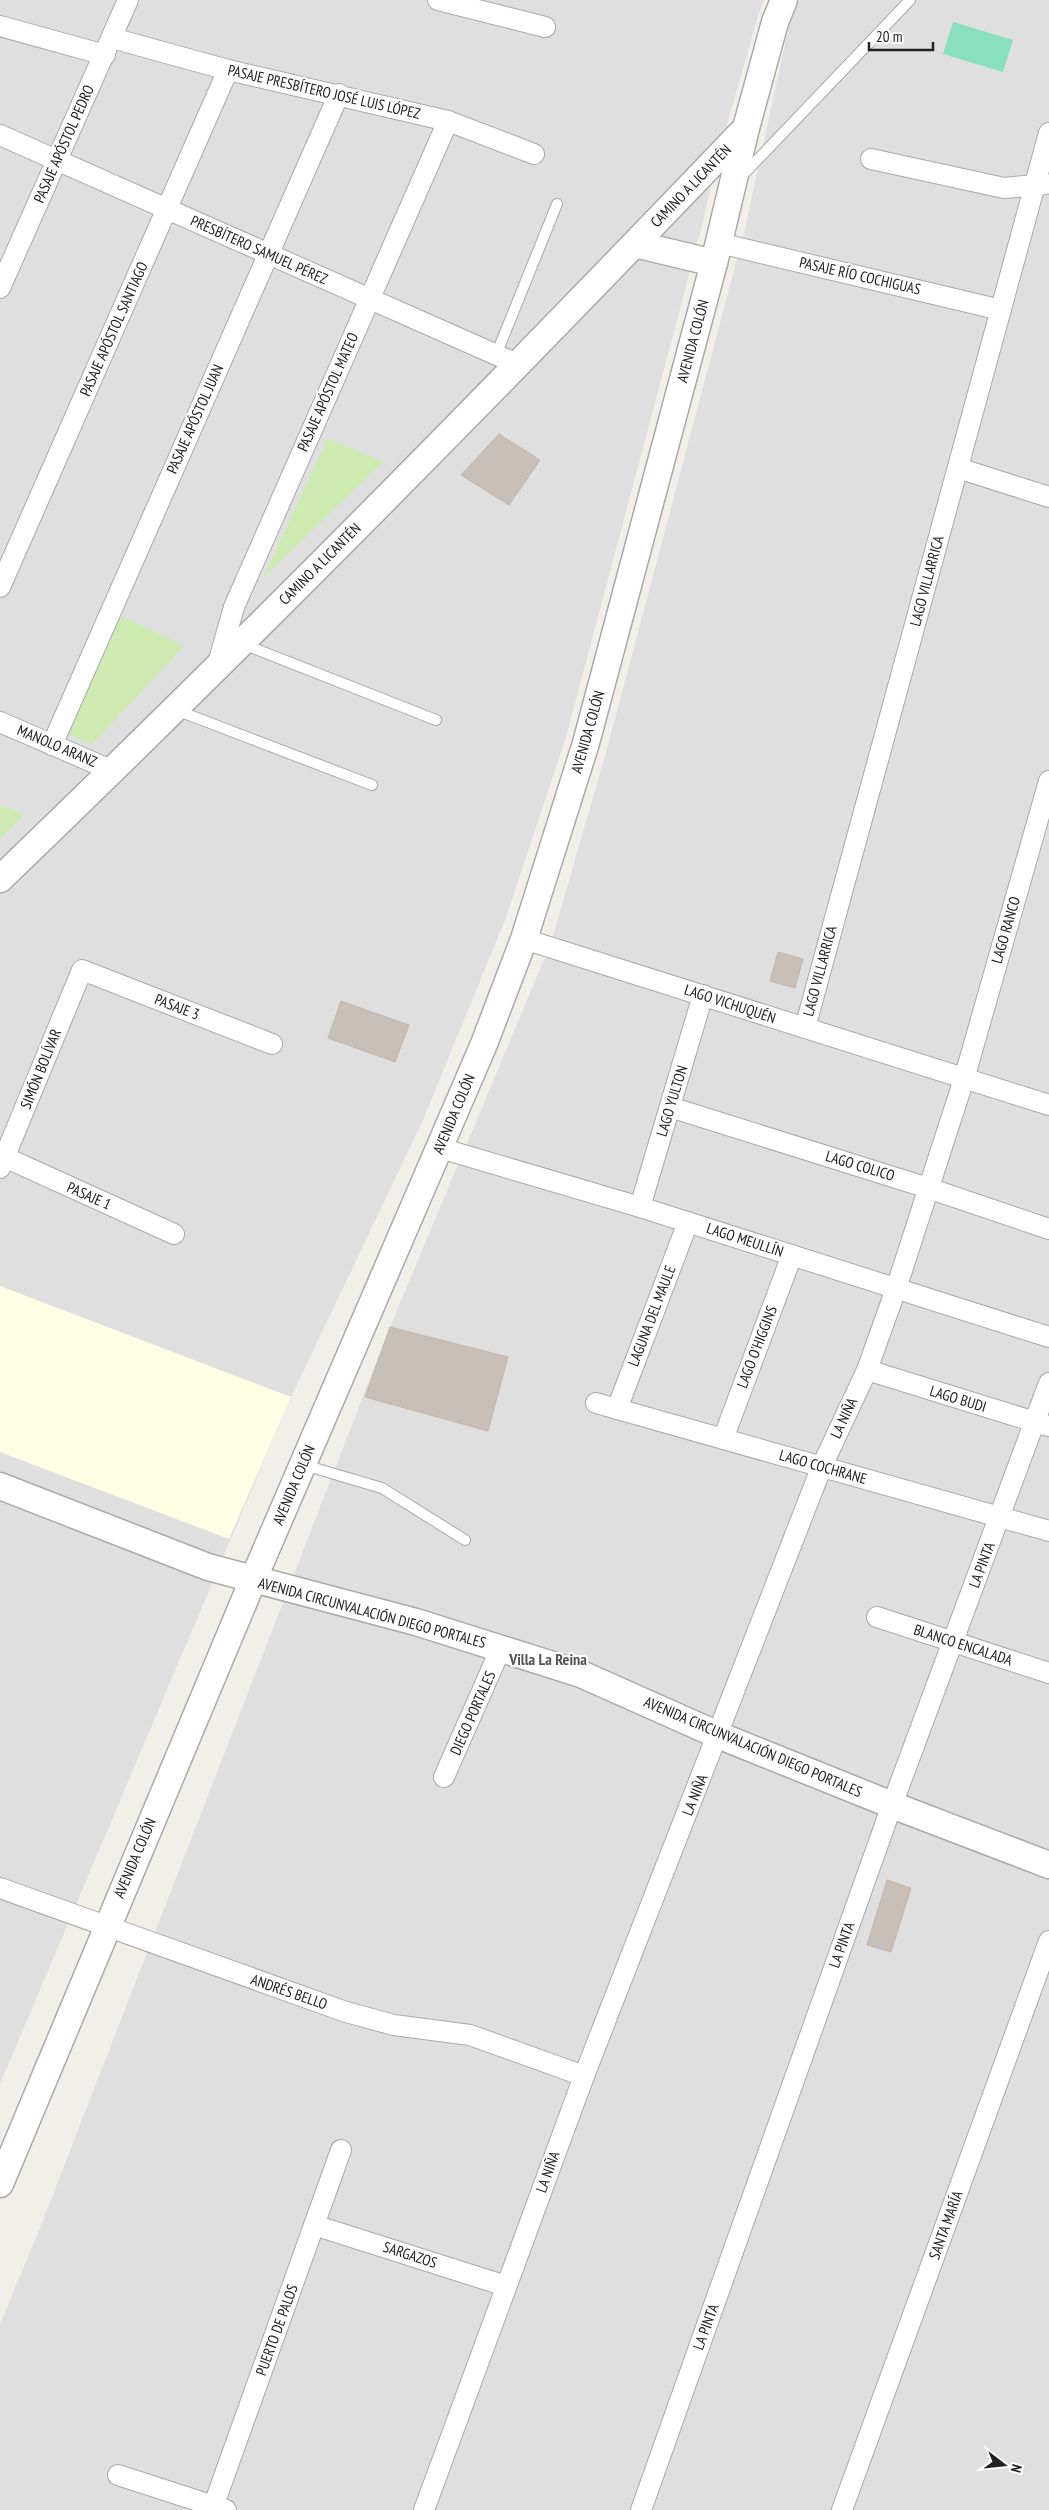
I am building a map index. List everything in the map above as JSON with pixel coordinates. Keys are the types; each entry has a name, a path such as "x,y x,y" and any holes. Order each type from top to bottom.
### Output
{"street":[{"name":"PASAJE APÓSTOL PEDRO","path":"0,288 128,0"},
{"path":"438,0 506,8 544,27"},
{"name":"AVENIDA COLÓN","path":"0,2184 253,1580 440,1148 524,939 586,743 716,253 746,128 775,22 784,0"},
{"name":"PASAJE PRESBÍTERO JOSÉ LUIS LÓPEZ","path":"0,26 228,70 448,120 534,154"},
{"name":"PASAJE APÓSTOL SANTIAGO","path":"0,587 228,70"},
{"name":"PASAJE APÓSTOL JUAN","path":"52,745 339,94"},
{"name":"PASAJE APÓSTOL MATEO","path":"217,667 234,607 448,120"},
{"name":"CAMINO A LICANTÉN","path":"0,879 242,644 507,360 636,244 746,128"},
{"name":"LAGO VILLARRICA","path":"805,1028 1001,310 1042,184 1049,133"},
{"name":"PRESBÍTERO SAMUEL PÉREZ","path":"0,135 507,360"},
{"path":"871,159 1004,188 1042,184"},
{"name":"CAMINO A LICANTÉN","path":"636,244 716,253"},
{"name":"PASAJE RÍO COCHIGUAS","path":"716,253 1001,310"},
{"path":"958,468 1049,497"},
{"name":"MANOLO ARANZ","path":"0,722 113,770"},
{"name":"LAGO RANCO","path":"964,1079 1049,781"},
{"name":"LAGO VICHUQUÉN","path":"524,939 1049,1105"},
{"name":"PASAJE 3","path":"82,970 272,1044"},
{"name":"SIMÓN BOLÍVAR","path":"2,1160 82,970"},
{"name":"LAGO YULTON","path":"640,1207 703,995"},
{"name":"LA NIÑA","path":"424,2510 584,2076 822,1466 866,1370 896,1289 964,1079"},
{"name":"LAGO COLICO","path":"670,1107 928,1188 1049,1229"},
{"name":"LAGO MEULLÍN","path":"440,1148 640,1207 1049,1337"},
{"name":"PASAJE 1","path":"2,1160 174,1234"},
{"name":"LAGUNA DEL MAULE","path":"617,1409 688,1222"},
{"name":"LAGO O'HIGGINS","path":"723,1439 792,1255"},
{"name":"LAGO BUDI","path":"866,1370 1042,1425"},
{"name":"LA PINTA","path":"641,2510 892,1805 952,1642 999,1518 1042,1425 1049,1383"},
{"name":"LAGO COCHRANE","path":"596,1403 1049,1532"},
{"name":"AVENIDA CIRCUNVALACIÓN DIEGO PORTALES","path":"0,1486 208,1567 416,1622 581,1674 718,1735 892,1805 1049,1865"},
{"name":"BLANCO ENCALADA","path":"877,1617 1049,1673"},
{"name":"DIEGO PORTALES","path":"444,1777 501,1648"},
{"name":"ANDRÉS BELLO","path":"0,1888 106,1928 346,2012 394,2025 470,2035 584,2076"},
{"name":"SANTA MARÍA","path":"842,2510 1049,1941"},
{"name":"PUERTO DE PALOS","path":"217,2509 341,2150"},
{"name":"SARGAZOS","path":"314,2225 506,2286"},
{"path":"118,2475 217,2509"}],"lane":[{"path":"733,186 910,0"},
{"path":"507,360 557,204"},
{"path":"242,644 436,720"},
{"path":"176,710 372,785"},
{"path":"303,1464 382,1488 465,1540"}],"shaded area":[{"path":"0,0 764,0 716,163 703,222 566,737 505,920 423,1120 291,1397 0,2084"},
{"path":"800,0 1049,0 1049,2510 0,2510 0,2324 42,2223 390,1327 551,943 607,749 744,233 789,26"},
{"path":"0,1286 291,1397 229,1539 0,1452"}],"green space":[{"path":"953,22 1013,40 1003,72 943,54"},
{"path":"328,438 383,462 263,578"},
{"path":"122,616 184,646 92,744 65,733"},
{"path":"0,805 24,815 0,839"}],"building":[{"path":"499,434 540,460 509,505 461,475"},
{"path":"778,952 803,959 795,988 770,981"},
{"path":"341,1001 409,1025 395,1062 328,1038"},
{"path":"390,1327 508,1357 488,1431 365,1397"},
{"path":"887,1880 911,1888 891,1952 867,1945"}],"district":[{"name":"Villa La Reina","path":"548,1659"}]}
